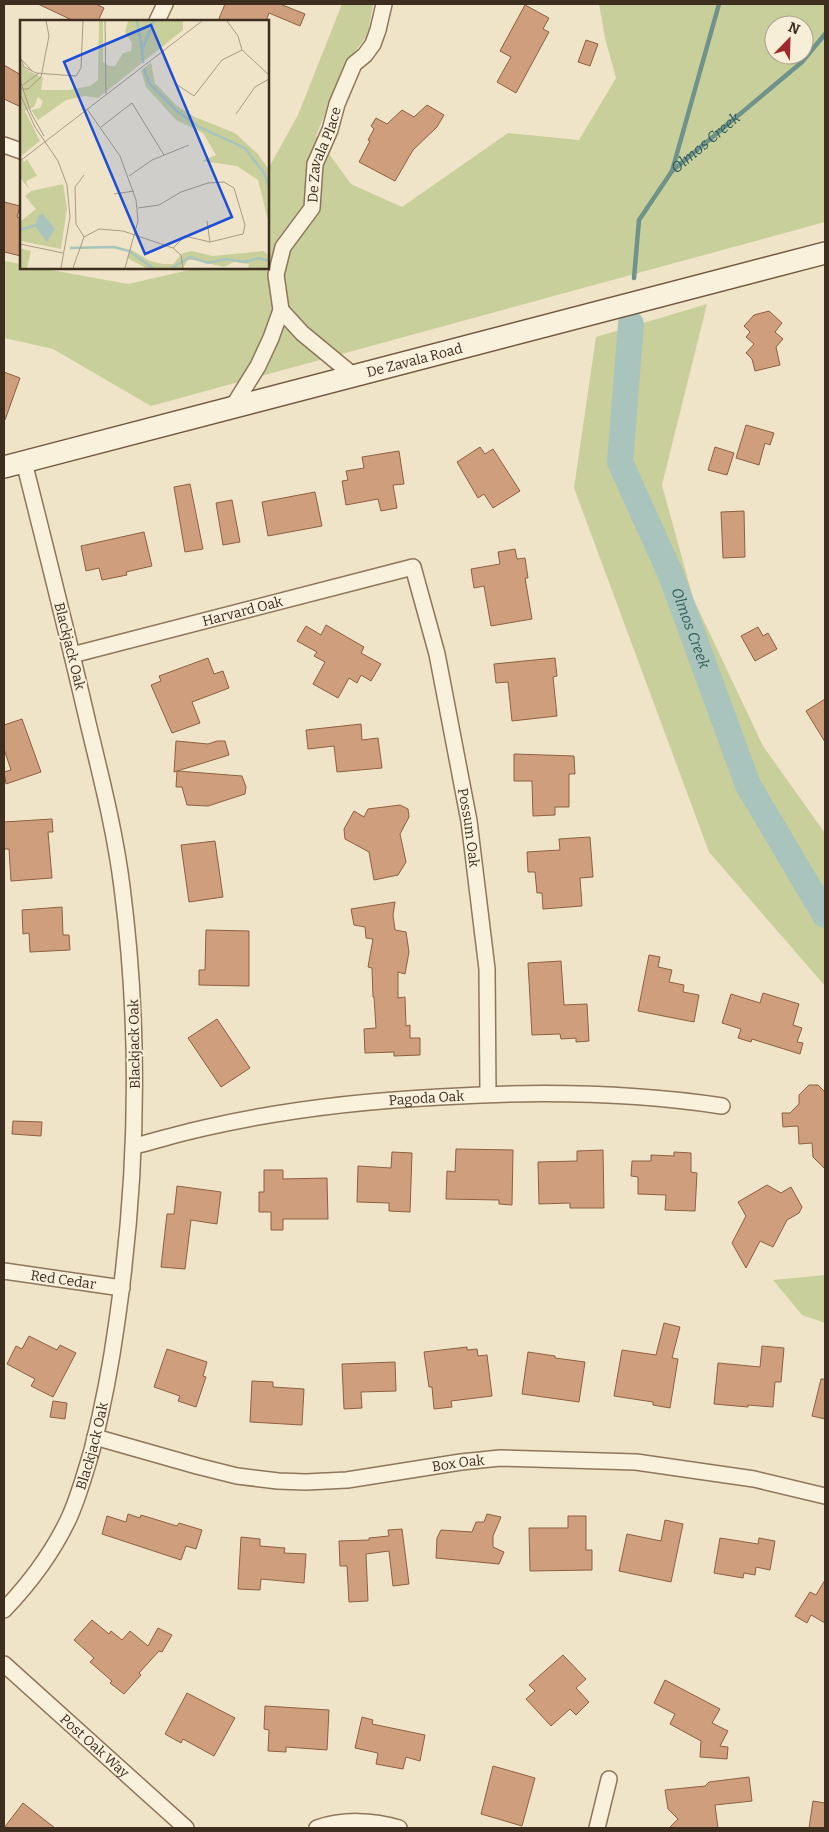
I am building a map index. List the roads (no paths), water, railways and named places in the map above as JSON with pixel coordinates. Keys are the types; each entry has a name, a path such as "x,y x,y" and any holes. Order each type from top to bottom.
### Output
{"main road":[{"name":"De Zavala Road","path":"14,465 825,253"}],"street":[{"path":"157,20 165,4"},
{"name":"De Zavala Place","path":"232,408 258,366 271,338 281,310 276,275 282,247 312,208 315,164 330,130 337,104 354,64 365,55 373,44 384,4"},
{"path":"4,145 20,151"},
{"path":"281,310 302,333 354,376"},
{"name":"Blackjack Oak","path":"4,1610 35,1574 54,1546 70,1517 82,1486 110,1372 131,1214 135,1146 135,1029 122,885 112,821 72,655 14,465"},
{"name":"Harvard Oak","path":"72,655 413,567"},
{"name":"Possum Oak","path":"413,567 437,654 469,821 487,970 488,1094"},
{"name":"Pagoda Oak","path":"135,1146 205,1128 302,1110 378,1100 488,1094 597,1095 683,1100 722,1106"},
{"name":"Red Cedar","path":"4,1271 122,1288"},
{"name":"Box Oak","path":"95,1437 237,1476 278,1481 347,1480 462,1462 520,1458 636,1462 754,1479 825,1496"},
{"name":"Post Oak Way","path":"4,1664 186,1828"},
{"path":"597,1828 609,1779"},
{"path":"317,1828 325,1825 369,1822 399,1828"}],"waterway":[{"path":"672,171 719,4"},
{"name":"Olmos Creek","path":"634,278 639,220 672,171 802,62 825,34"},
{"name":"Olmos Creek","path":"631,324 620,462 671,575 748,785 825,915"}]}
